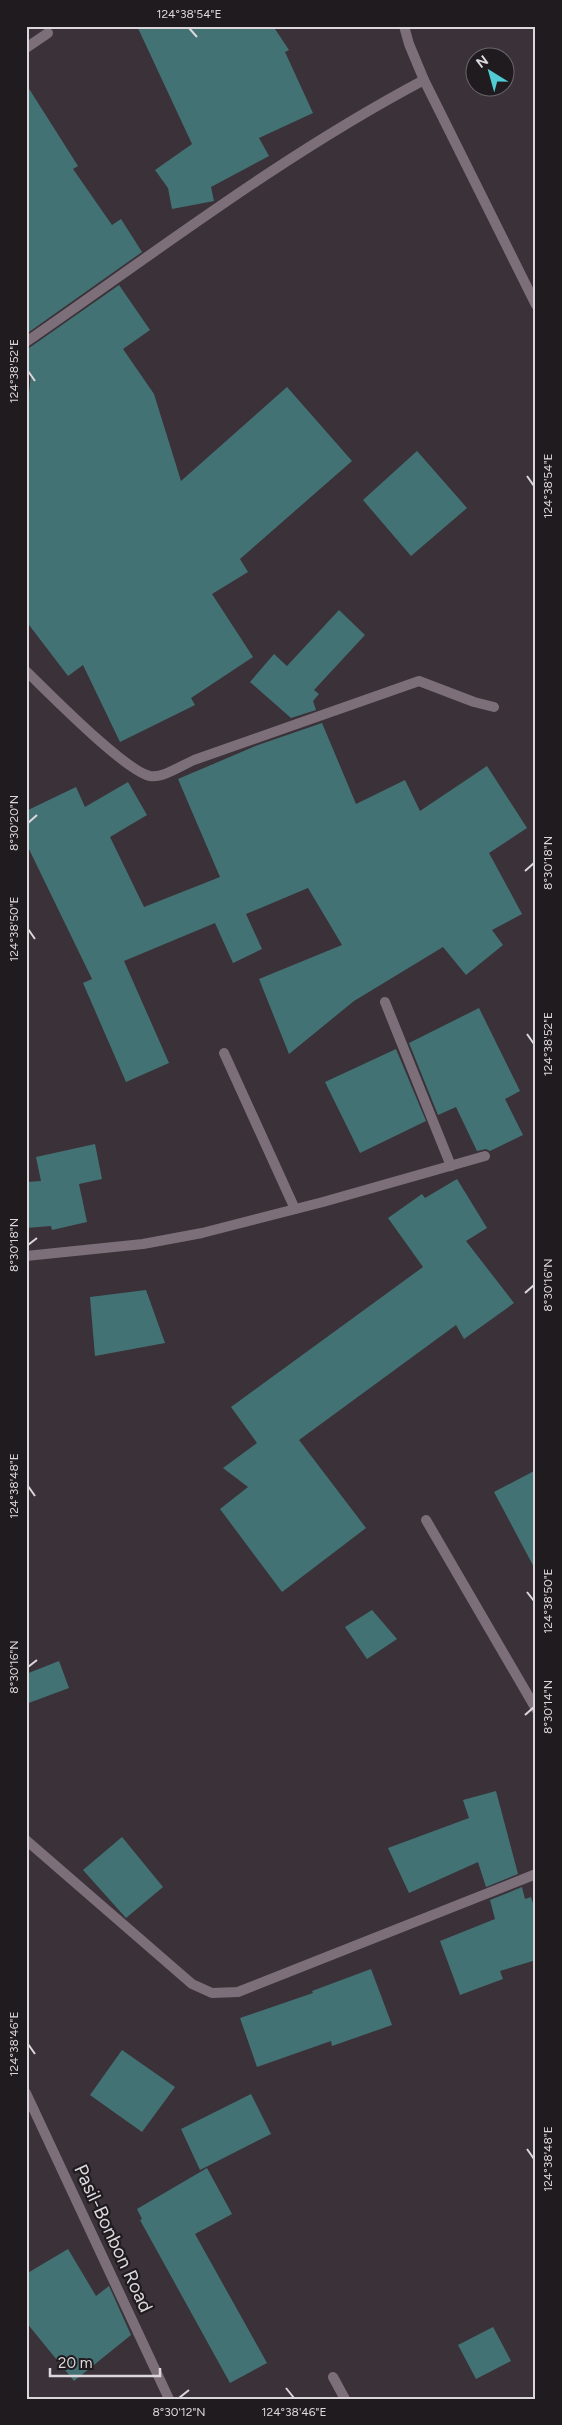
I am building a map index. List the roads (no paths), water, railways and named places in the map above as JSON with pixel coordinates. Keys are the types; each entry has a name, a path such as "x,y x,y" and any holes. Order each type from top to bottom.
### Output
{"street":[{"path":"404,26 409,44 424,80 536,305"},
{"path":"26,48 48,33"},
{"path":"26,342 291,159 380,103 424,80"},
{"path":"26,672 134,769 152,776 169,772 194,760 419,681 474,702 494,707"},
{"path":"385,1002 451,1166"},
{"path":"224,1053 295,1209"},
{"path":"26,1256 143,1244 202,1233 485,1156"},
{"path":"426,1520 536,1709"},
{"path":"26,1840 192,1984 212,1993 238,1992 536,1874"},
{"name":"Pasil-Bonbon Road","path":"26,2093 169,2399"},
{"path":"333,2376 345,2399"}]}
